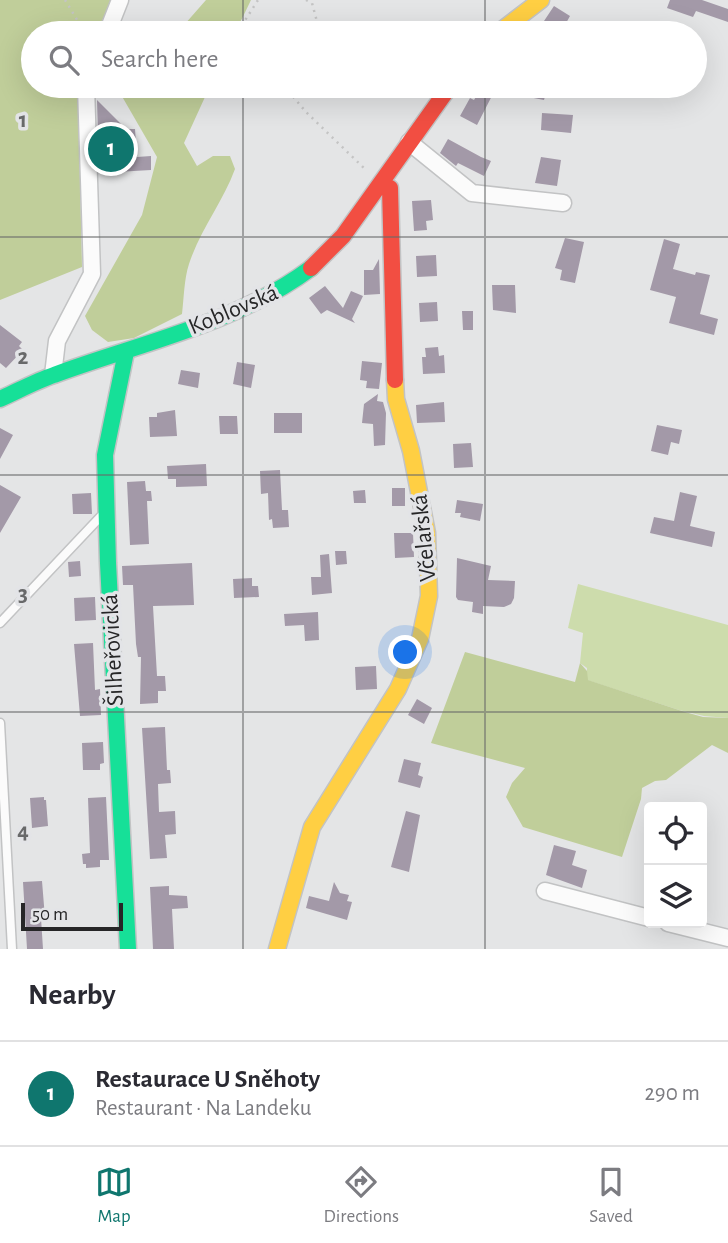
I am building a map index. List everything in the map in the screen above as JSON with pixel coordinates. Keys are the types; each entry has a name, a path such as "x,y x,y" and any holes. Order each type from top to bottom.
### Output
{"street":[{"path":"112,21 120,0"},
{"path":"514,21 541,0"},
{"path":"53,375 57,341 92,274 86,98"},
{"name":"Koblovská","path":"0,399 53,375 126,352 243,309 281,290 308,271 330,250 382,183 441,98"},
{"path":"409,142 472,193 563,203"},
{"name":"Včelařská","path":"276,949 313,827 398,689 420,639 429,596 427,533 411,451 396,399 390,188 382,183"},
{"name":"Šilheřovická","path":"126,352 105,455 128,949"},
{"path":"545,891 644,917"},
{"path":"688,928 728,938"}],"lane":[{"path":"0,624 106,511"},
{"path":"0,723 4,859 12,949"}],"path":[{"path":"65,0 78,21"},
{"path":"245,21 258,0"},
{"path":"306,0 312,3 317,21"},
{"path":"295,98 350,156 382,183"}],"green space":[{"path":"0,0 111,0 102,21 21,21 21,98 78,98 82,267 0,300"},
{"path":"206,0 251,0 241,21 188,21"},
{"path":"123,98 205,98 184,143 197,166 213,156 230,156 235,169 189,264 182,314 134,338 108,342 92,330 85,316 142,215 157,157"},
{"path":"578,584 728,625 728,718 679,710 587,680 587,668 580,663 583,633 568,628"},
{"path":"465,652 575,682 580,663 587,671 588,680 703,717 728,718 728,753 712,745 666,780 655,781 642,788 641,799 622,857 523,827 506,797 512,783 525,768 431,743"}],"building":[{"path":"670,0 702,0 728,9 728,22 696,11 693,17 667,8"},
{"path":"554,6 570,16 567,21 544,21"},
{"path":"470,98 491,98 477,125 460,116"},
{"path":"97,100 126,129 135,129 137,157 151,156 151,170 99,173"},
{"path":"542,113 573,115 571,133 541,130"},
{"path":"448,139 491,161 484,176 458,163 456,166 440,153"},
{"path":"541,157 561,160 557,186 535,183"},
{"path":"431,200 433,220 426,221 427,230 414,231 412,201"},
{"path":"565,238 584,242 575,283 560,280 562,270 555,268"},
{"path":"664,239 680,244 673,269 695,275 696,272 710,275 700,314 718,319 714,335 669,323 676,297 650,290"},
{"path":"436,255 437,276 417,277 416,256"},
{"path":"379,259 380,294 364,295 364,270 373,270"},
{"path":"492,285 515,285 516,313 493,310"},
{"path":"325,286 343,308 351,291 363,296 352,319 355,323 327,310 321,314 309,298"},
{"path":"437,302 438,321 420,322 419,303"},
{"path":"462,311 473,311 473,330 463,330"},
{"path":"0,325 22,342 19,346 23,350 6,368 0,363"},
{"path":"438,347 439,356 444,355 445,373 423,374 422,357 426,357 425,348"},
{"path":"362,361 382,363 379,389 366,388 367,381 360,380"},
{"path":"237,362 255,365 251,388 233,384"},
{"path":"181,370 200,373 198,388 178,384"},
{"path":"378,394 377,401 383,402 386,413 385,445 374,446 373,424 362,423 364,404"},
{"path":"444,402 445,422 417,423 416,405"},
{"path":"175,410 177,436 150,437 149,417"},
{"path":"274,413 302,413 302,433 274,433"},
{"path":"219,416 237,416 238,434 220,434"},
{"path":"657,425 682,430 679,444 671,442 668,455 651,451"},
{"path":"0,428 13,435 0,459"},
{"path":"471,443 473,467 454,468 453,444"},
{"path":"206,464 207,486 176,487 176,479 168,479 167,466"},
{"path":"280,470 282,510 288,510 289,527 273,528 272,519 269,520 268,493 261,494 260,471"},
{"path":"145,481 146,491 151,491 152,501 147,501 149,544 130,545 127,482"},
{"path":"0,485 21,497 0,533"},
{"path":"392,488 405,488 405,506 392,506"},
{"path":"365,490 366,503 354,503 353,491"},
{"path":"680,492 697,496 690,526 715,532 712,547 650,533 654,517 674,521"},
{"path":"91,493 92,514 73,514 72,494"},
{"path":"457,500 483,504 480,521 460,517 461,513 455,513"},
{"path":"394,533 413,533 414,557 395,558"},
{"path":"335,551 346,551 347,564 336,565"},
{"path":"329,554 332,593 312,595 311,577 321,577 320,555"},
{"path":"457,558 491,566 488,580 515,581 511,604 504,607 483,606 483,614 472,612 473,602 458,600 456,597"},
{"path":"80,561 81,576 69,577 68,562"},
{"path":"192,563 194,605 153,606 157,676 165,676 166,691 158,691 158,703 140,704 141,657 138,657 136,644 133,585 123,585 122,566"},
{"path":"252,578 252,586 258,586 259,597 234,598 233,579"},
{"path":"95,597 96,620 75,621 74,598"},
{"path":"318,612 319,640 305,641 304,625 285,626 284,614"},
{"path":"93,643 95,690 100,689 101,715 80,716 74,644"},
{"path":"376,666 377,689 356,690 355,667"},
{"path":"417,699 432,708 424,724 408,715"},
{"path":"165,727 167,770 170,770 171,783 158,784 159,812 175,811 176,834 165,835 167,858 150,859 142,728"},
{"path":"103,742 104,763 100,764 100,770 83,770 82,743"},
{"path":"404,759 421,763 418,775 423,777 420,788 398,782"},
{"path":"44,797 48,826 32,828 30,798"},
{"path":"106,797 109,860 100,860 100,867 86,868 82,854 90,853 88,798"},
{"path":"406,811 420,815 409,872 391,867"},
{"path":"554,845 576,851 572,865 587,870 582,888 546,875"},
{"path":"42,881 45,918 41,918 43,949 27,949 23,882"},
{"path":"334,882 340,893 349,895 347,901 352,902 347,920 306,908 309,896 329,901"},
{"path":"169,886 169,895 187,896 188,908 172,909 174,949 153,949 150,887"}],"traffic: fast":[{"path":"0,399 47,377 219,318 251,304 311,268"},
{"path":"126,352 105,455 128,949"}],"traffic: slow":[{"path":"514,21 541,0"},
{"path":"277,949 312,827 398,689 420,639 429,596 427,533 411,451 396,399 395,380"}],"traffic: jam":[{"path":"311,268 343,236 441,98"},
{"path":"382,183 390,188 395,380"}],"place":[{"name":"Restaurace U Sněhoty","path":"111,149"}]}
